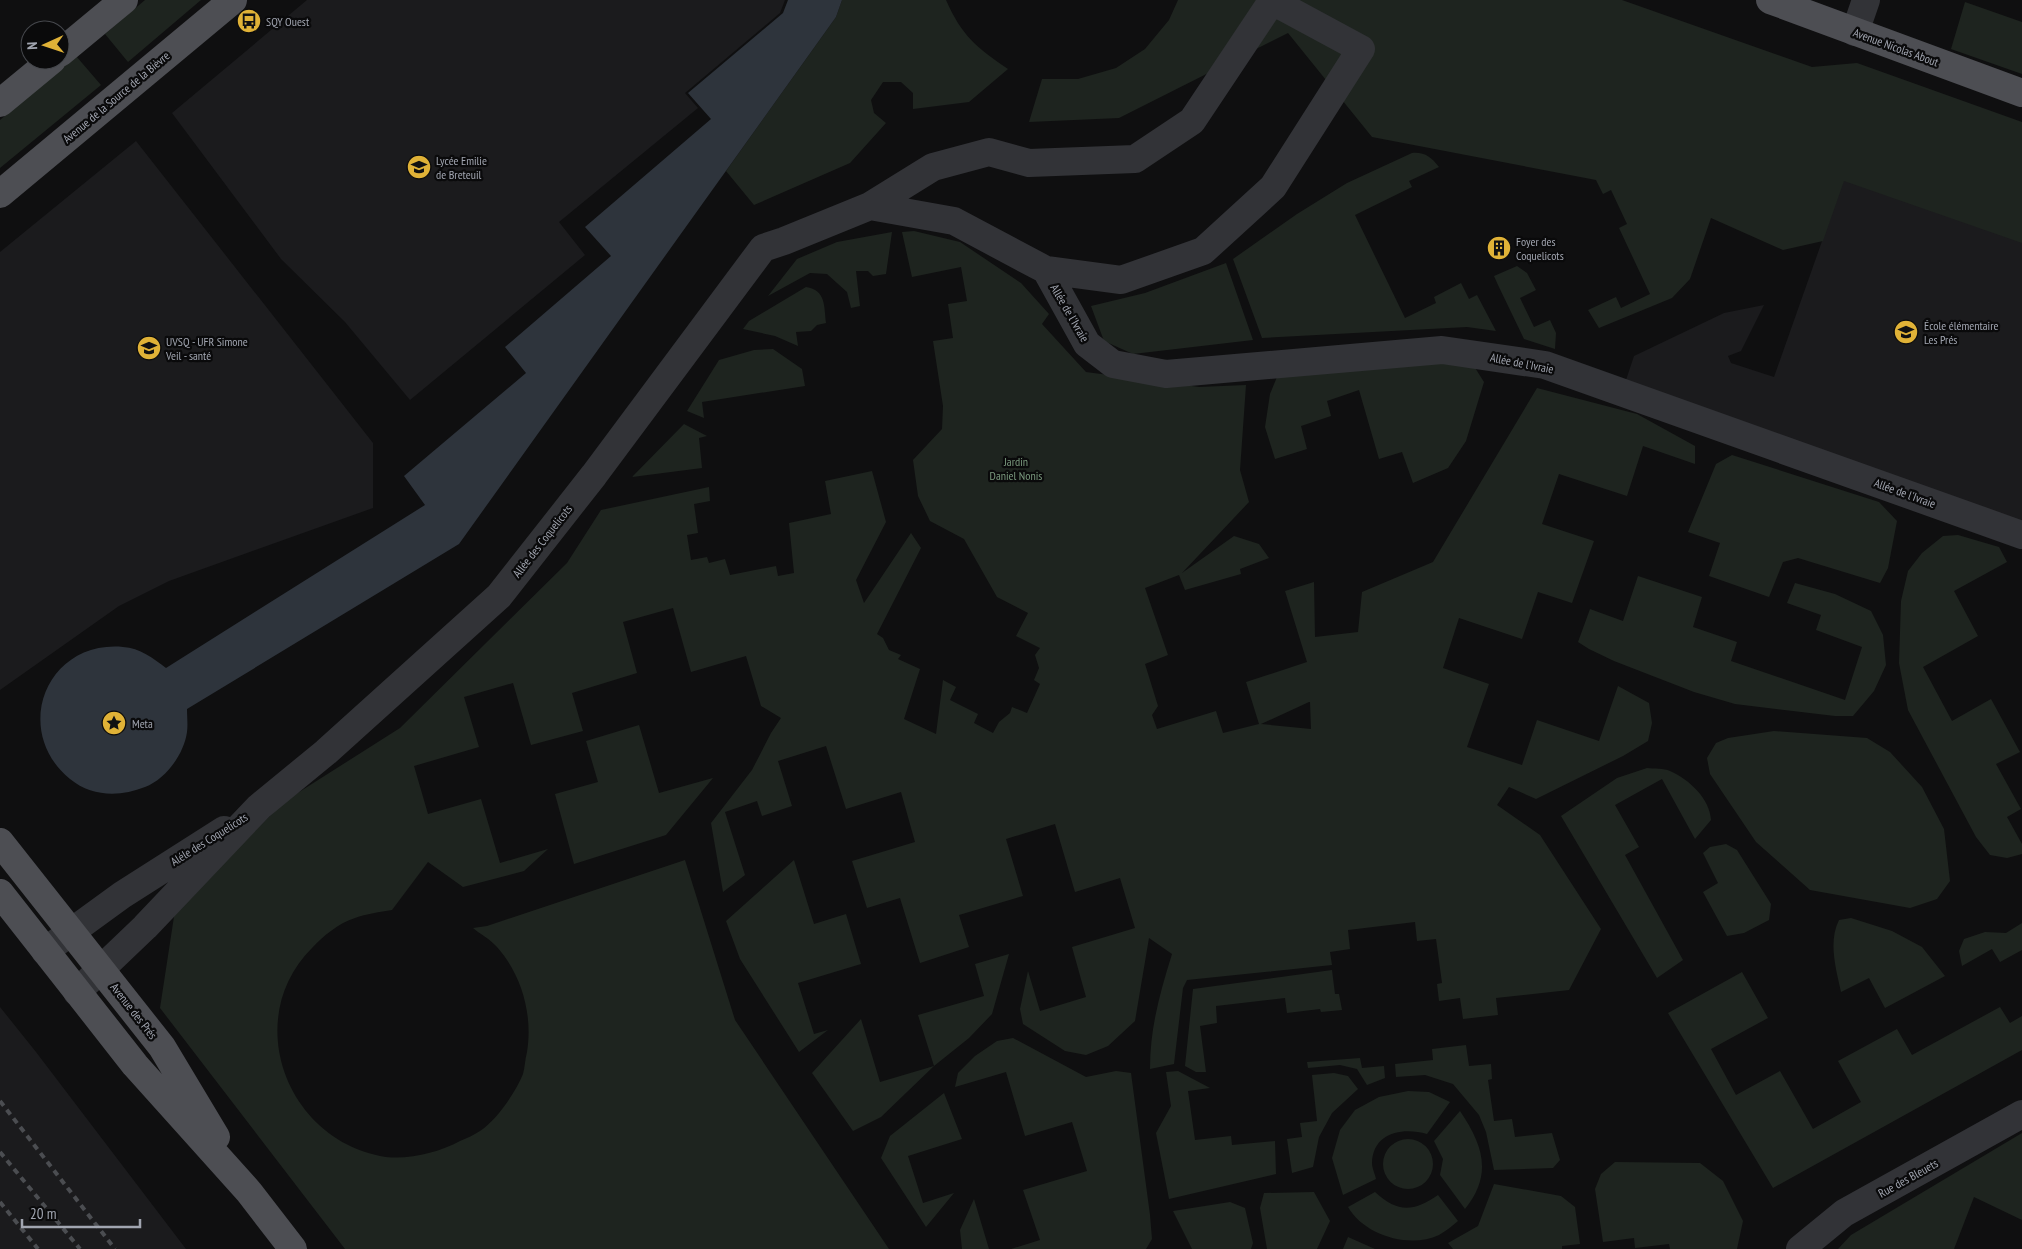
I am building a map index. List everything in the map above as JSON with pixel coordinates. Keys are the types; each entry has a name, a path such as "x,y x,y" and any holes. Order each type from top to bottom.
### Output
{"main road":[{"path":"70,45 124,0"},
{"name":"Avenue de la Source de la Bièvre","path":"0,194 233,0"},
{"name":"Avenue Nicolas About","path":"1770,0 1802,6 1855,32 2022,93"},
{"path":"0,102 40,70"},
{"name":"Avenue des Prés","path":"0,842 162,1047 249,1192"},
{"name":"Avenue des Prés","path":"0,893 135,1065 249,1192 293,1249"}],"street":[{"path":"1855,32 1866,0"},
{"name":"Allée de l'Ivraie","path":"784,241 870,206 933,167 989,152 1029,163 1135,158 1192,121 1272,1 1361,49 1273,187 1203,251 1121,280 1046,270 954,221 870,206"},
{"name":"Allée des Coquelicots","path":"260,808 326,752 499,596 594,475 763,248 784,241"},
{"name":"Allée de l'Ivraie","path":"1046,270 1087,344 1113,364 1166,374 1442,350 1545,364 2022,535"},
{"name":"Aléle des Coquelicots","path":"45,951 122,894 260,808"},
{"name":"Aléle des Coquelicots","path":"77,992 102,971 260,808"},
{"name":"Rue des Bleuets","path":"1800,1249 1844,1213 2022,1114"}],"shaded area":[{"name":"Lycée Emilie de Breteuil","path":"307,0 785,0 780,13 685,93 698,108 559,222 585,255 410,400 345,322 281,259 172,113"},
{"path":"788,0 842,0 836,17 459,544 187,709 187,732 182,749 173,765 153,783 136,790 106,794 87,789 70,779 52,759 43,737 41,714 46,692 57,673 74,658 96,649 123,647 141,651 166,668 425,505 404,476 526,373 505,347 611,256 585,227 711,119 688,93 783,13"},
{"name":"UVSQ - UFR Simone Veil - santé","path":"136,141 373,443 373,508 169,581 119,606 0,690 0,252"},
{"name":"École élémentaire Les Prés","path":"1856,145 2022,202 2022,526 1625,383 1634,356 1724,313 1764,305 1741,351 1728,356 1731,363 1774,377"},
{"path":"0,1007 36,1052 186,1249 0,1249"}],"green space":[{"path":"145,0 201,0 128,62 105,34"},
{"path":"842,0 946,0 958,23 971,40 1008,69 969,102 913,109 913,93 901,82 883,82 871,100 874,113 886,123 850,163 754,205 726,171 836,17"},
{"path":"1178,0 1622,0 1812,67 1857,63 2022,122 2022,243 1844,181 1823,241 1783,250 1711,218 1690,279 1672,298 1599,328 1588,310 1616,297 1621,308 1650,294 1619,228 1627,224 1611,190 1603,194 1596,180 1372,137 1288,33 1119,118 1029,122 1042,79 1078,79 1116,68 1145,49 1169,20"},
{"path":"1965,2 2022,22 2022,74 1951,49"},
{"path":"76,56 101,85 0,168 0,120 59,70 70,70 70,61"},
{"path":"1412,153 1421,153 1427,156 1439,167 1409,181 1412,187 1355,215 1405,318 1436,303 1434,297 1461,283 1469,299 1477,295 1496,331 1467,327 1262,338 1233,259 1297,214 1347,183"},
{"name":"Jardin Daniel Nonis","path":"914,231 960,242 1021,283 1049,314 1042,324 1086,372 1199,387 1246,385 1240,470 1249,502 1182,573 1234,536 1259,544 1269,558 1240,569 1241,574 1185,590 1179,575 1145,588 1168,655 1145,664 1158,706 1152,715 1157,729 1216,711 1223,733 1259,724 1246,682 1307,662 1285,591 1314,582 1315,637 1358,632 1362,592 1433,562 1537,388 1637,414 1695,446 1695,464 1643,446 1627,496 1559,474 1542,524 1594,541 1572,603 1538,592 1522,639 1459,618 1443,668 1489,684 1467,747 1522,765 1537,720 1599,741 1618,686 1649,703 1652,723 1648,741 1623,756 1536,799 1509,787 1497,805 1540,835 1601,929 1569,990 1496,998 1498,1015 1463,1019 1460,998 1439,1001 1437,984 1442,983 1436,939 1417,941 1415,922 1348,930 1350,949 1330,952 1332,965 1187,980 1183,988 1174,1064 1150,1069 1154,1024 1172,954 1149,938 1135,1021 1108,1046 1086,1055 1065,1051 1023,1024 1020,1009 1028,971 1040,1011 1086,997 1072,947 1135,928 1120,878 1075,892 1055,824 1006,839 1023,896 959,915 969,947 920,963 900,898 867,908 852,861 915,842 901,792 846,809 826,746 778,761 792,806 762,816 757,801 725,812 745,875 723,892 711,823 752,770 781,718 761,706 746,656 691,672 673,608 623,622 637,673 572,693 583,731 531,745 513,683 464,697 479,747 414,766 428,814 481,799 500,863 548,849 524,871 463,887 428,862 392,910 368,914 349,920 326,935 312,948 291,976 280,1007 278,1040 284,1071 298,1100 319,1125 347,1144 380,1156 410,1157 421,1155 442,1149 473,1135 493,1120 505,1106 523,1074 527,1052 528,1024 524,996 513,970 497,947 473,928 487,926 685,860 735,1020 889,1249 345,1249 160,1008 175,910 285,801 400,728 567,563 601,510 709,487 710,501 694,504 698,533 687,535 691,560 707,557 709,563 725,559 730,575 776,566 778,576 794,573 789,523 831,514 825,481 872,471 886,522 856,580 864,603 911,533 921,548 877,634 883,638 889,650 901,655 898,659 920,669 904,719 936,734 943,680 956,687 950,700 978,714 974,723 993,733 999,722 1010,713 1012,707 1027,713 1040,684 1034,680 1039,668 1035,655 1040,648 1016,636 1028,613 997,597 964,539 930,521 918,496 913,460 942,429 943,406 933,341 953,338 948,304 967,301 961,267 912,277 902,232","holes":["1310,702 1311,729 1261,724"]},
{"path":"892,232 886,274 873,276 868,271 856,271 860,306 851,308 847,292 827,274 810,273 768,296 797,259 837,242"},
{"path":"1226,263 1253,340 1133,354 1104,341 1091,306 1145,293"},
{"path":"1517,266 1527,273 1536,290 1520,298 1534,327 1550,320 1556,333 1555,349 1524,339 1498,285 1494,276"},
{"path":"806,287 813,289 821,295 826,323 817,325 811,331 796,332 798,346 775,336 743,329 749,321"},
{"path":"773,349 802,369 805,386 702,402 704,418 687,411 719,360 754,350"},
{"path":"1472,363 1484,382 1466,441 1448,468 1413,483 1402,452 1379,459 1359,390 1327,401 1331,416 1301,426 1307,449 1275,459 1265,427 1270,394 1279,372 1389,364"},
{"path":"684,424 707,436 699,438 702,468 632,477"},
{"path":"1732,455 1879,502 1897,521 1888,568 1880,583 1798,558 1783,562 1769,597 1709,576 1720,543 1688,532 1716,464"},
{"path":"1958,535 1999,547 2007,562 1954,591 1978,636 1923,667 1952,721 1991,699 2020,752 1996,764 2021,809 2007,817 2022,844 2022,854 2007,858 1990,855 1976,837 1908,710 1899,663 1901,601 1908,571 1922,553 1943,536"},
{"path":"1638,576 1702,597 1693,627 1737,642 1731,661 1845,700 1862,647 1816,630 1821,615 1787,603 1795,583 1835,594 1871,611 1883,635 1886,665 1874,691 1853,716 1835,716 1735,704 1694,692 1614,661 1578,642 1590,609 1623,621"},
{"path":"639,725 659,793 713,778 666,835 574,864 555,794 598,782 586,741"},
{"path":"1774,731 1867,738 1890,752 1922,787 1944,829 1950,881 1937,899 1910,908 1810,890 1756,842 1710,774 1707,758 1716,743 1728,738"},
{"path":"1647,768 1668,770 1685,780 1703,798 1710,812 1711,820 1695,839 1662,779 1615,805 1639,847 1625,855 1683,960 1657,978 1561,816 1617,778"},
{"path":"1726,844 1737,850 1771,904 1769,920 1744,933 1727,936 1703,892 1718,883 1703,853 1710,847"},
{"path":"794,860 814,924 846,914 861,964 798,983 814,1034 828,1030 799,1052 740,959 726,921"},
{"path":"1851,918 1892,931 1922,947 1945,976 1885,1008 1869,978 1841,992 1834,956 1834,937 1839,920"},
{"path":"2022,923 2022,950 2000,962 1992,949 1962,966 1959,951 1964,939 1985,932 2006,933"},
{"path":"1009,954 992,1014 969,1038 934,1066 918,1015 984,996 975,964"},
{"path":"1332,970 1335,994 1339,994 1342,1010 1321,1012 1320,1009 1287,1013 1285,998 1216,1006 1217,1023 1200,1026 1206,1072 1196,1072 1185,1066 1193,989"},
{"path":"1742,972 1768,1018 1711,1049 1736,1095 1780,1071 1813,1129 1861,1102 1838,1061 1897,1029 1912,1055 2000,1007 2010,1023 2022,1016 2022,1050 1773,1188 1668,1013"},
{"path":"861,1019 880,1082 934,1066 881,1117 853,1131 812,1073"},
{"path":"1013,1038 1086,1077 1116,1071 1131,1073 1150,1215 1152,1239 1146,1249 1011,1249 1040,1240 1023,1190 1087,1171 1072,1122 1025,1136 1006,1072 955,1087 958,1073 975,1056 997,1041"},
{"path":"1466,1045 1469,1066 1491,1064 1492,1079 1488,1080 1494,1121 1512,1119 1515,1137 1552,1133 1560,1160 1553,1168 1494,1170 1486,1132 1479,1115 1453,1084 1425,1075 1396,1077 1395,1064 1433,1060 1432,1049"},
{"path":"1360,1058 1362,1068 1384,1066 1385,1078 1367,1085 1357,1069 1340,1065 1308,1068 1307,1062"},
{"path":"1178,1071 1210,1088 1188,1091 1195,1140 1231,1136 1232,1145 1275,1141 1276,1174 1169,1199 1156,1133 1171,1106 1166,1072"},
{"path":"1334,1073 1348,1076 1358,1089 1332,1113 1319,1137 1313,1167 1292,1173 1287,1139 1302,1137 1300,1123 1317,1121 1312,1075"},
{"path":"1408,1091 1429,1092 1450,1102 1427,1134 1408,1131 1391,1134 1384,1138 1378,1144 1374,1153 1372,1165 1376,1179 1343,1195 1332,1158 1340,1130 1355,1110 1379,1097"},
{"path":"944,1093 962,1139 908,1156 923,1203 954,1193 926,1227 881,1158 890,1136"},
{"path":"1460,1111 1474,1136 1482,1160 1479,1184 1474,1196 1465,1209 1440,1175 1443,1159 1434,1141"},
{"path":"2022,1133 2022,1220 1974,1197 1954,1249 1838,1249 1851,1235"},
{"path":"1403,1139 1413,1139 1426,1146 1433,1159 1433,1169 1426,1182 1413,1189 1403,1189 1394,1185 1387,1178 1383,1169 1383,1159 1387,1150 1394,1143"},
{"path":"1615,1162 1700,1163 1723,1181 1743,1221 1737,1249 1670,1249 1669,1244 1635,1248 1634,1238 1603,1242 1595,1189 1601,1174"},
{"path":"1494,1184 1561,1196 1575,1207 1580,1244 1562,1246 1562,1249 1453,1249 1448,1243 1478,1226"},
{"path":"1314,1192 1330,1221 1317,1249 1267,1249 1260,1208 1264,1193"},
{"path":"1375,1192 1391,1204 1406,1208 1421,1205 1438,1195 1458,1221 1439,1235 1427,1239 1401,1240 1388,1237 1365,1225 1355,1217 1348,1207"},
{"path":"974,1199 989,1249 962,1249 960,1230"},
{"path":"1230,1202 1245,1208 1253,1243 1251,1249 1192,1249 1173,1211"},
{"path":"1348,1237 1375,1249 1343,1249"}],"railway":[{"path":"0,1101 115,1249"},
{"path":"0,1152 80,1249"},
{"path":"0,1202 38,1249"}],"place":[{"name":"SQY Ouest","path":"249,21"},
{"name":"Lycée Emilie de Breteuil","path":"419,167"},
{"name":"Foyer des Coquelicots","path":"1499,248"},
{"name":"École élémentaire Les Prés","path":"1906,332"},
{"name":"UVSQ - UFR Simone Veil - santé","path":"149,348"},
{"name":"Meta","path":"114,723"}]}
